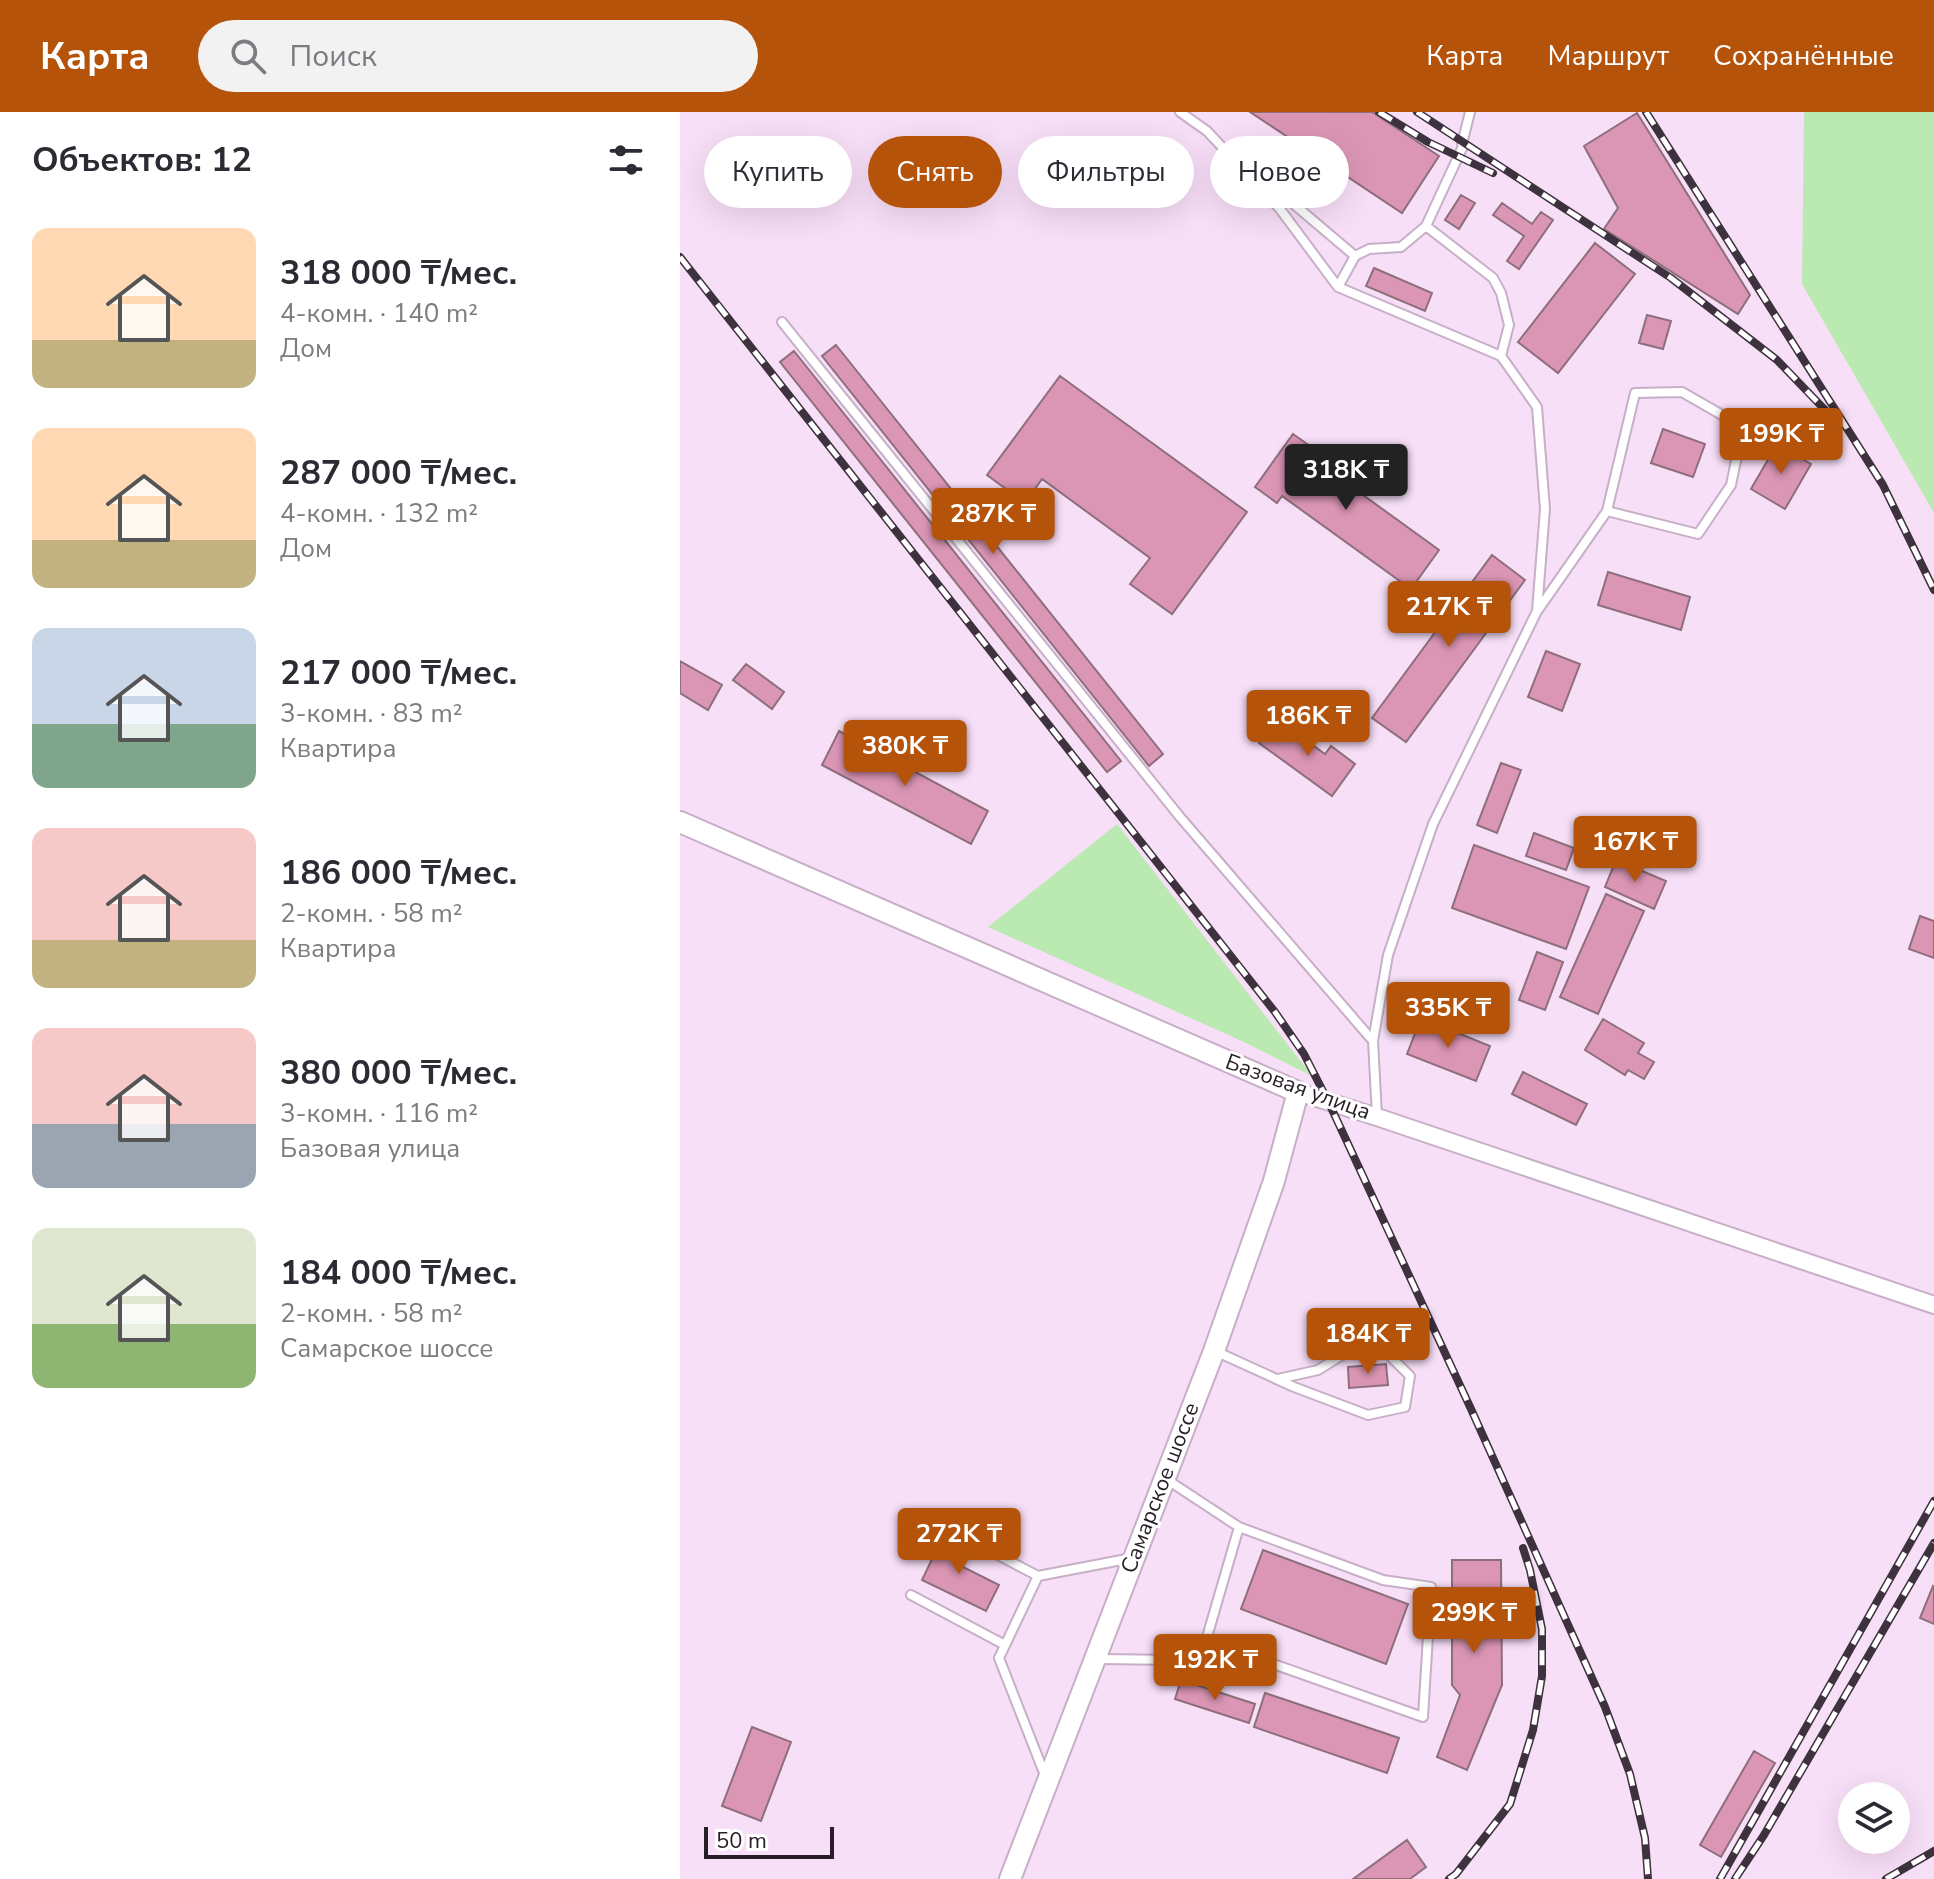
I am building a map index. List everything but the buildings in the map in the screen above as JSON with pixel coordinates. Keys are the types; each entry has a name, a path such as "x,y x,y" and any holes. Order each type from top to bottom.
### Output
{"street":[{"name":"Базовая улица","path":"680,822 1298,1092 1934,1305"},
{"name":"Самарское шоссе","path":"1010,1879 1214,1351 1274,1181 1298,1092"}],"lane":[{"path":"1180,112 1207,131 1355,256"},
{"path":"1338,287 1355,256 1369,249 1401,247 1426,226 1464,144 1470,112"},
{"path":"1207,131 1280,209 1338,287 1501,356 1537,407 1545,509 1537,611"},
{"path":"1426,226 1493,278 1505,305 1509,325 1501,356"},
{"path":"782,322 1180,817 1373,1041"},
{"path":"1377,1117 1373,1041 1388,955 1433,824 1537,611 1607,511 1635,393 1682,392 1743,427 1731,485 1698,534 1607,511"},
{"path":"1214,1351 1294,1387 1368,1415 1405,1407 1410,1376 1388,1354 1360,1344 1318,1370 1278,1379"},
{"path":"1093,1658 1265,1661 1423,1717 1431,1587 1383,1580 1239,1527 1164,1477"},
{"path":"943,1526 1038,1576 1133,1558"},
{"path":"1200,1661 1239,1527"},
{"path":"1038,1576 999,1658 1047,1781"},
{"path":"911,1595 1005,1645"}],"green space":[{"path":"1804,112 1934,112 1934,513 1802,284"},
{"path":"1117,824 1312,1076 1244,1042 988,927"}],"railway":[{"path":"1379,112 1428,142 1493,173"},
{"path":"1417,112 1671,278 1777,360 1828,413"},
{"path":"1646,112 1883,485 1934,590"},
{"path":"680,257 1275,1012 1304,1054 1471,1409 1605,1707 1630,1774 1645,1838 1648,1879"},
{"path":"1720,1879 1934,1501"},
{"path":"1735,1879 1764,1835 1934,1543"},
{"path":"1449,1879 1510,1804 1533,1730 1542,1676 1542,1629 1523,1548"},
{"path":"1886,1879 1934,1851"}]}
